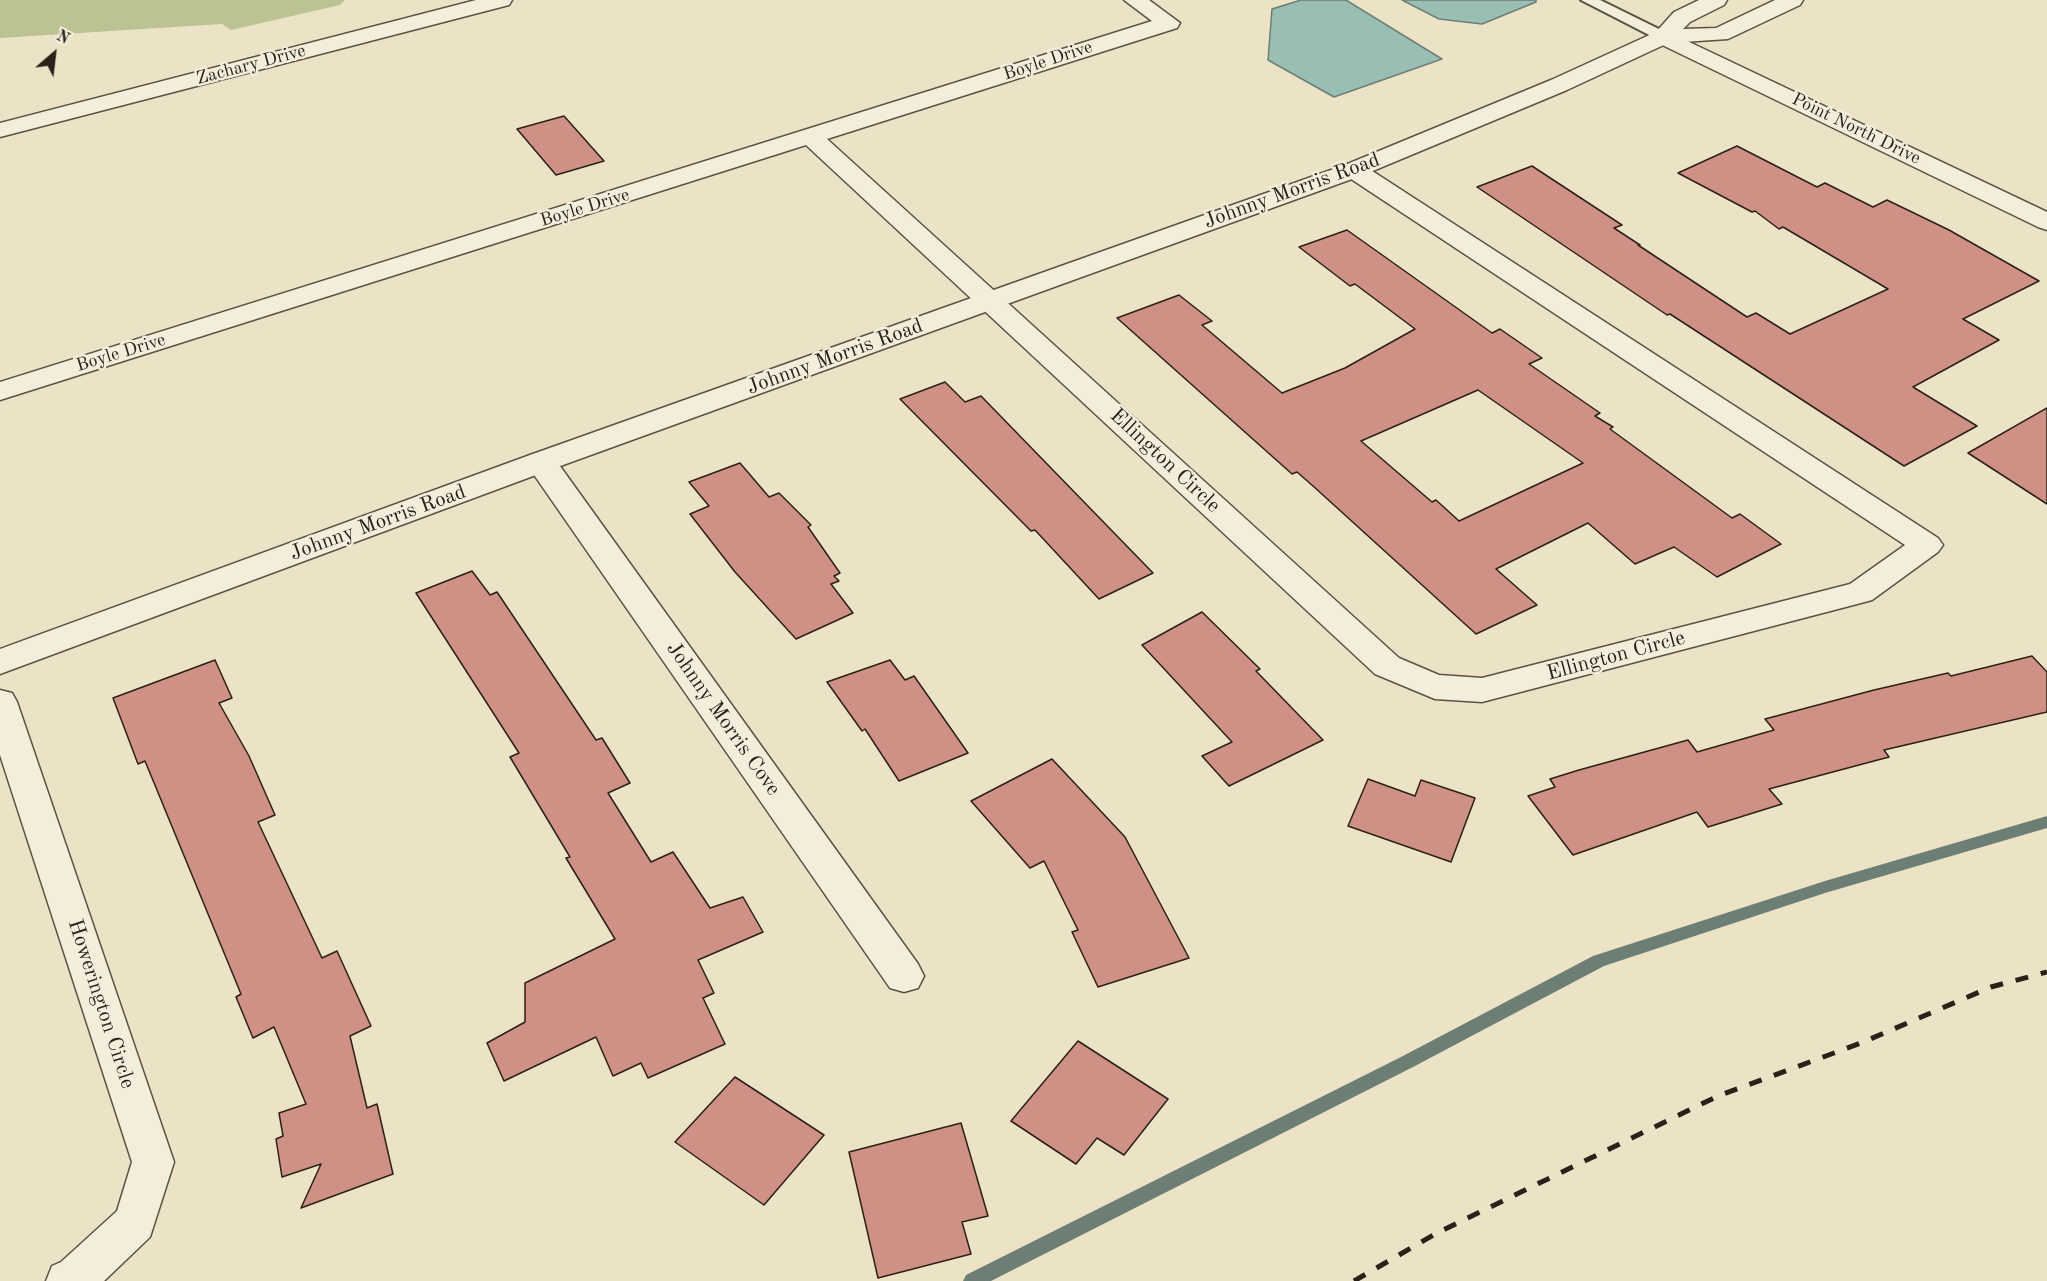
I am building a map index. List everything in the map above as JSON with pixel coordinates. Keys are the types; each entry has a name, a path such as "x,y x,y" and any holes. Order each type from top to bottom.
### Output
{"street":[{"name":"Zachary Drive","path":"0,130 501,0"},
{"name":"Boyle Drive","path":"0,391 1169,23 1135,0"},
{"name":"Johnny Morris Road","path":"1664,37 1682,17 1716,0"},
{"name":"Johnny Morris Road","path":"0,662 541,462 1354,170 1559,85 1664,37 1720,34 1791,0"},
{"name":"Point North Drive","path":"1664,37 2047,222"},
{"name":"Ellington Circle","path":"811,137 1387,666 1435,687 1482,690 1861,592 1927,545 1354,170"},
{"name":"Johnny Morris Cove","path":"541,462 903,976"},
{"name":"Howerington Circle","path":"0,702 153,1162 135,1223 77,1277 68,1281"}],"lane":[{"path":"1588,0 1664,37"}],"green space":[{"path":"0,0 345,0 340,5 231,30 222,24 0,38"}],"water":[{"path":"1301,0 1346,0 1442,59 1334,97 1268,60 1272,9"},
{"path":"1402,0 1536,0 1536,2 1482,24 1439,19"}],"building":[{"path":"564,116 604,161 556,175 517,129"},
{"path":"1737,146 1817,187 1825,183 1873,207 1887,200 1949,230 2039,281 1963,319 1999,340 1913,387 1977,426 1904,466 1670,314 1667,315 1477,187 1532,166 1622,225 1614,228 1640,245 1638,245 1747,317 1756,313 1790,334 1888,289 1783,227 1779,229 1755,211 1752,212 1678,173"},
{"path":"1347,230 1492,333 1500,329 1542,358 1529,364 1600,413 1595,416 1613,427 1610,429 1732,518 1740,514 1781,544 1717,577 1674,547 1635,564 1588,523 1496,569 1537,605 1476,634 1313,486 1297,472 1292,474 1117,318 1179,295 1212,321 1202,325 1282,393 1345,368 1415,329 1355,284 1350,286 1299,247","holes":["1478,390 1583,463 1459,521 1436,500 1432,502 1361,441"]},
{"path":"945,382 965,402 981,396 1153,573 1099,599 1035,530 1031,531 900,399"},
{"path":"2047,408 2047,504 1968,453"},
{"path":"740,463 769,497 779,493 811,525 808,527 840,573 834,576 839,581 831,584 853,613 796,639 735,572 690,514 709,506 689,482"},
{"path":"472,571 490,595 497,592 596,740 602,738 630,783 608,793 651,862 673,852 710,908 743,897 763,932 698,960 714,993 703,998 725,1044 648,1078 641,1063 613,1076 596,1037 504,1081 487,1043 525,1022 525,983 615,939 566,858 570,857 510,757 519,753 416,593"},
{"path":"1202,612 1260,669 1256,671 1323,740 1229,786 1202,756 1232,742 1142,645"},
{"path":"2032,656 2047,672 2047,712 1884,750 1889,757 1769,789 1782,804 1708,827 1697,812 1573,855 1528,796 1555,787 1550,779 1579,770 1688,740 1697,752 1774,730 1765,719 1874,690 1948,673 1951,676"},
{"path":"215,660 232,698 219,703 249,756 275,815 258,822 322,958 337,951 371,1026 350,1036 367,1108 377,1104 393,1174 301,1208 321,1164 282,1177 276,1139 283,1136 279,1113 306,1104 274,1027 253,1038 236,997 241,994 145,761 138,764 113,698"},
{"path":"890,660 905,680 914,676 968,753 899,781 865,729 862,731 827,682"},
{"path":"1052,759 1125,837 1189,958 1098,987 1072,932 1078,930 1044,861 1030,868 971,801"},
{"path":"1368,779 1415,796 1421,780 1475,798 1451,862 1348,826"},
{"path":"1078,1041 1168,1099 1124,1155 1097,1138 1076,1164 1011,1121"},
{"path":"735,1077 824,1135 764,1205 675,1142"},
{"path":"961,1123 988,1216 962,1222 971,1254 878,1278 849,1152"}],"waterway":[{"path":"972,1281 1407,1062 1599,961 1825,887 2047,822"}],"railway":[{"path":"1354,1281 1437,1233 1718,1096 1861,1043 1991,987 2047,972"}]}
